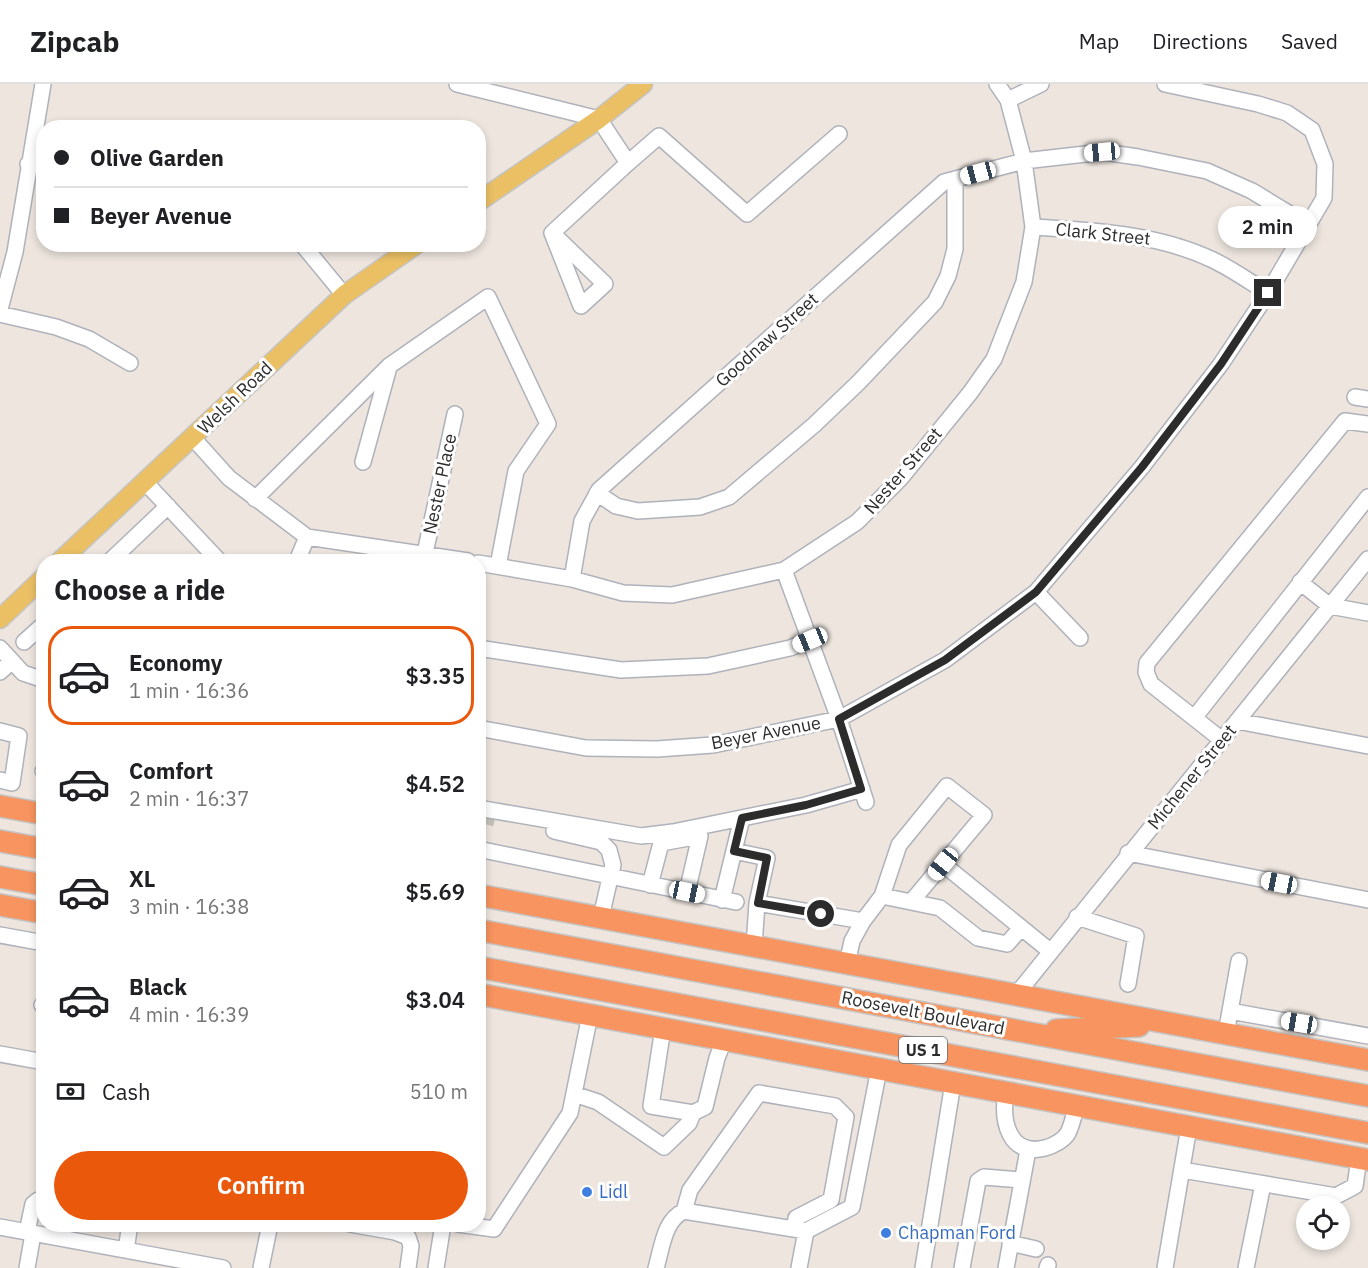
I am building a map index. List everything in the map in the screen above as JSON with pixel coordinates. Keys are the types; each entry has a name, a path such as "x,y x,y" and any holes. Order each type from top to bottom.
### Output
{"highway":[{"path":"0,806 36,813"},
{"path":"0,841 36,848"},
{"path":"0,877 36,884"},
{"name":"Roosevelt Boulevard","path":"486,896 1226,1034 1367,1054"},
{"path":"0,905 36,912"},
{"name":"Roosevelt Boulevard","path":"486,931 1368,1096"},
{"name":"Roosevelt Boulevard","path":"486,968 1368,1132"},
{"name":"US 1","path":"486,996 1364,1159"},
{"path":"1020,1031 1175,1024"},
{"path":"974,1087 1086,1080"}],"main road":[{"path":"486,196 599,118 643,84"},
{"name":"Welsh Road","path":"68,554 344,295 406,252"},
{"path":"1,616 36,590"}],"street":[{"path":"36,120 43,84"},
{"path":"457,84 599,118 628,163"},
{"name":"Nester Street","path":"486,564 572,579 623,593 672,596 784,570 856,522 900,479 970,393 994,359 1024,282 1033,226 1024,160 1008,100 997,84"},
{"path":"1008,100 1041,84"},
{"name":"Beyer Avenue","path":"486,729 586,748 657,749 713,745 839,719 945,660 1036,592 1142,467 1221,364 1268,293 1324,198 1325,164 1312,130 1287,113 1258,104 1165,84"},
{"path":"0,309 15,252 36,121"},
{"path":"552,233 659,136 747,214 839,134"},
{"name":"Goodnaw Street","path":"572,579 582,521 597,493 944,182 1024,160 1102,152 1207,171 1252,191 1308,225"},
{"path":"28,164 36,166"},
{"path":"597,493 616,506 638,511 700,507 729,497 814,425 858,383 934,302 948,276 955,249 956,179"},
{"name":"Clark Street","path":"1033,226 1129,234 1164,241 1213,260 1268,293"},
{"path":"309,252 344,295"},
{"path":"255,499 389,366 488,297 548,424 516,471 498,566"},
{"path":"0,314 56,327 89,339 130,363"},
{"path":"363,462 389,366"},
{"name":"Nester Place","path":"425,553 455,414"},
{"path":"1222,740 1151,684 1146,672 1148,663 1345,421 1368,424"},
{"path":"193,438 229,478 307,537 430,554"},
{"path":"146,482 213,554"},
{"path":"1194,717 1368,497"},
{"path":"117,554 168,506"},
{"path":"300,554 307,537"},
{"name":"Michener Street","path":"1016,994 1368,559"},
{"path":"486,815 640,837 864,795 839,719 784,570"},
{"path":"1300,582 1330,606 1368,613"},
{"path":"1036,592 1080,638"},
{"path":"486,649 621,670 708,666 790,648 810,640"},
{"path":"0,648 23,673 36,677"},
{"path":"0,672 12,661"},
{"path":"1237,721 1368,746"},
{"path":"0,731 19,736 12,783 2,781 0,796"},
{"path":"847,964 852,941 863,921 882,896 899,845 947,786 984,815 911,902"},
{"path":"486,815 601,842 609,849 613,865 601,918"},
{"path":"486,851 729,901 734,851 742,818"},
{"path":"650,885 661,843 700,836 687,892"},
{"path":"734,851 767,858 758,903 754,946"},
{"path":"1128,853 1368,900"},
{"path":"943,864 1050,951"},
{"path":"882,896 940,908 978,938 1006,944 1021,928"},
{"path":"758,903 863,921"},
{"path":"1077,917 1136,936 1128,984"},
{"path":"0,935 36,942"},
{"path":"1226,1034 1239,961"},
{"path":"1230,1011 1368,1035"},
{"path":"486,1228 494,1229 570,1113 590,1015"},
{"path":"663,1029 651,1106 693,1113 705,1107 717,1058 724,1040"},
{"path":"0,1054 36,1061"},
{"path":"656,1268 670,1222 684,1211 800,1230 852,1207 879,1069"},
{"path":"923,1268 953,1083"},
{"path":"1006,1092 1003,1110 1007,1129 1014,1140 1028,1150 1034,1151 1053,1146 1067,1135 1077,1106"},
{"path":"684,1211 690,1190 759,1093 835,1106 846,1117 831,1200 796,1218 800,1230 799,1268"},
{"path":"574,1094 597,1102 664,1147 689,1123 693,1113"},
{"path":"1165,1268 1189,1127"},
{"path":"1006,1268 1028,1150"},
{"path":"1182,1170 1336,1196 1355,1186 1364,1159"},
{"path":"962,1268 978,1181 984,1177 1022,1180"},
{"path":"1246,1268 1263,1184"},
{"path":"27,1268 33,1204 36,1202"},
{"path":"0,1227 223,1268"},
{"path":"126,1250 129,1232"},
{"path":"261,1268 268,1232"},
{"path":"395,1232 408,1237 411,1246 408,1268"},
{"path":"436,1268 442,1232"},
{"path":"1010,1243 1036,1249"}],"tunnel":[{"path":"486,817 495,819"}],"place":[{"name":"Lidl","path":"587,1192"},
{"name":"Chapman Ford","path":"886,1233"}],"route":[{"path":"821,914 758,903 767,858 734,851 742,818 806,805 861,789 839,719 945,660 1036,592 1142,467 1221,364 1268,293"}]}
